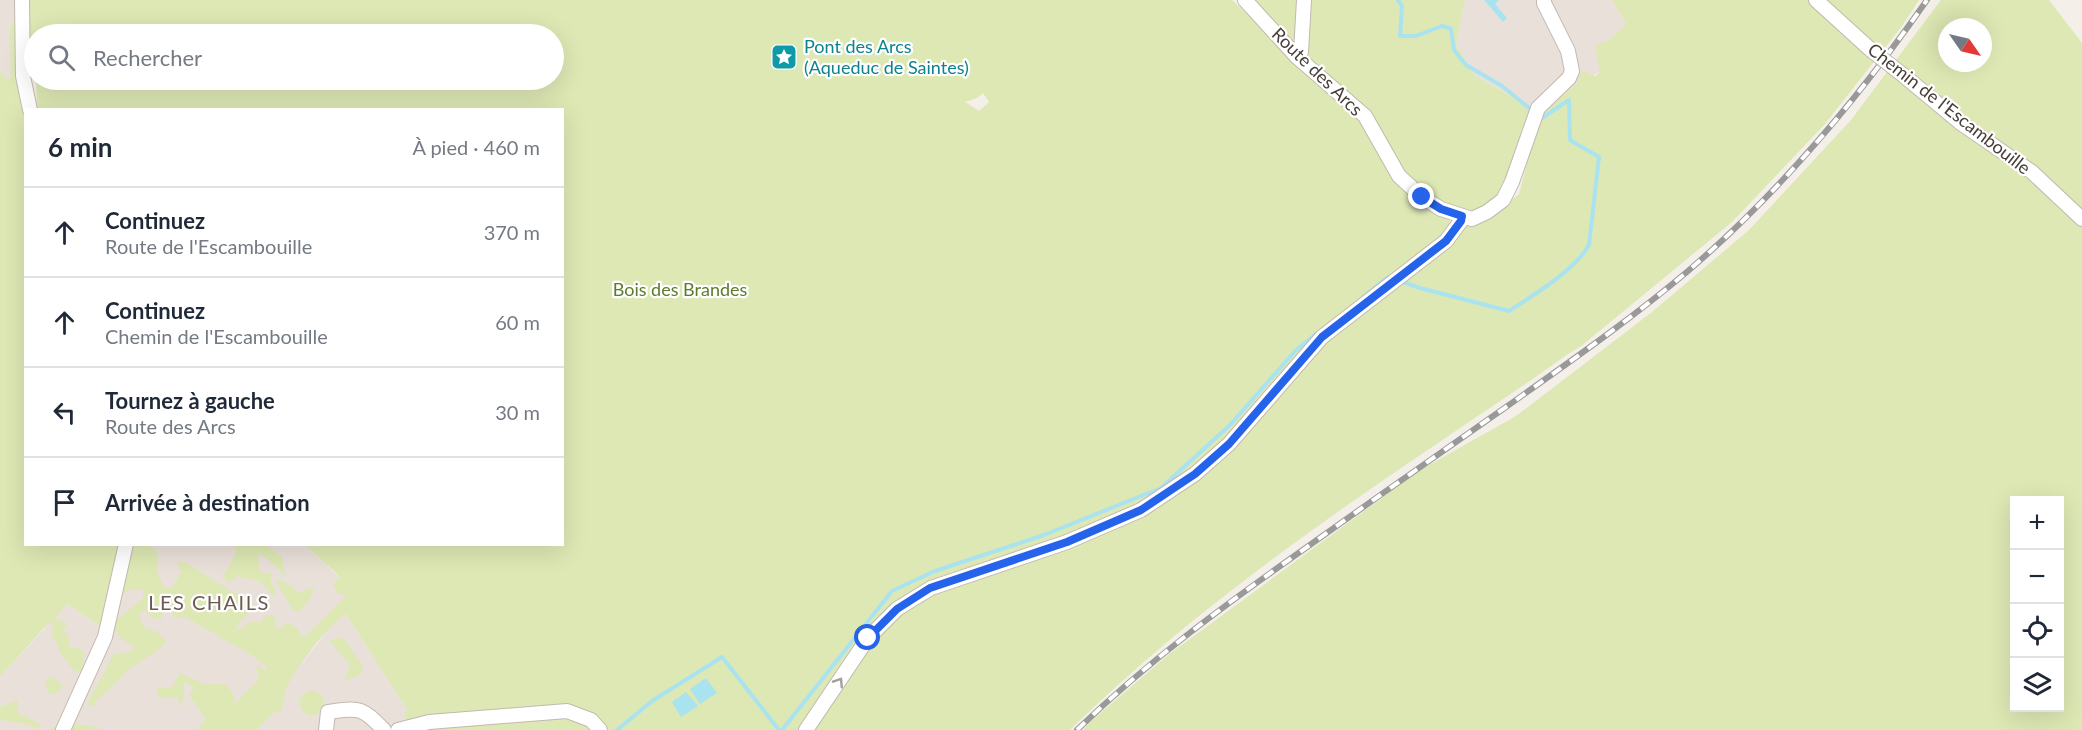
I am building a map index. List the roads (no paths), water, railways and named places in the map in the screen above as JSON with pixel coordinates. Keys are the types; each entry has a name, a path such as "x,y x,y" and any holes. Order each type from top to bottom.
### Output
{"street":[{"path":"22,0 24,81"},
{"name":"Route des Arcs","path":"1245,0 1297,57 1365,117 1399,176 1441,209 1462,216"},
{"path":"1297,57 1301,52 1304,0"},
{"path":"806,730 868,638 897,609 930,588 1067,542 1141,510 1195,474 1229,444 1322,337 1446,241 1461,221 1462,216 1472,219 1487,212 1503,200 1512,182 1536,113 1569,78 1572,71 1568,51 1544,0"},
{"name":"Chemin de l'Escambouille","path":"1816,0 1871,50 1962,124 2032,172 2082,219"},
{"path":"26,90 30,108"},
{"path":"63,730 105,637 126,546"},
{"path":"326,730 328,712 357,708 384,730"},
{"path":"398,730 429,722 567,711 591,720 600,730"}],"water":[{"path":"1484,0 1499,0 1495,4 1507,18 1503,22"},
{"path":"706,678 717,693 700,704 690,689"},
{"path":"686,692 698,706 681,717 672,702"}],"waterway":[{"path":"1398,0 1402,6 1400,36 1416,36 1442,26 1451,29 1454,50 1466,65 1502,86 1534,112"},
{"path":"1400,281 1509,311 1564,273 1583,254 1589,245 1599,157 1570,140 1569,100 1542,118 1540,116"},
{"path":"1363,297 1388,277 1393,279"},
{"path":"782,730 892,591 935,571 1044,535 1161,488 1230,425 1296,350 1317,333"},
{"path":"617,730 652,701 722,657 779,730"}],"railway":[{"path":"1077,730 1132,680 1217,612 1576,358 1688,271 1722,241 1786,177 1816,143 1901,37 1927,0"}],"place":[{"name":"Pont des Arcs (Aqueduc de Saintes)","path":"784,57"}],"district":[{"name":"LES CHAILS","path":"209,603"}],"park label":[{"name":"Bois des Brandes","path":"680,290"}]}
